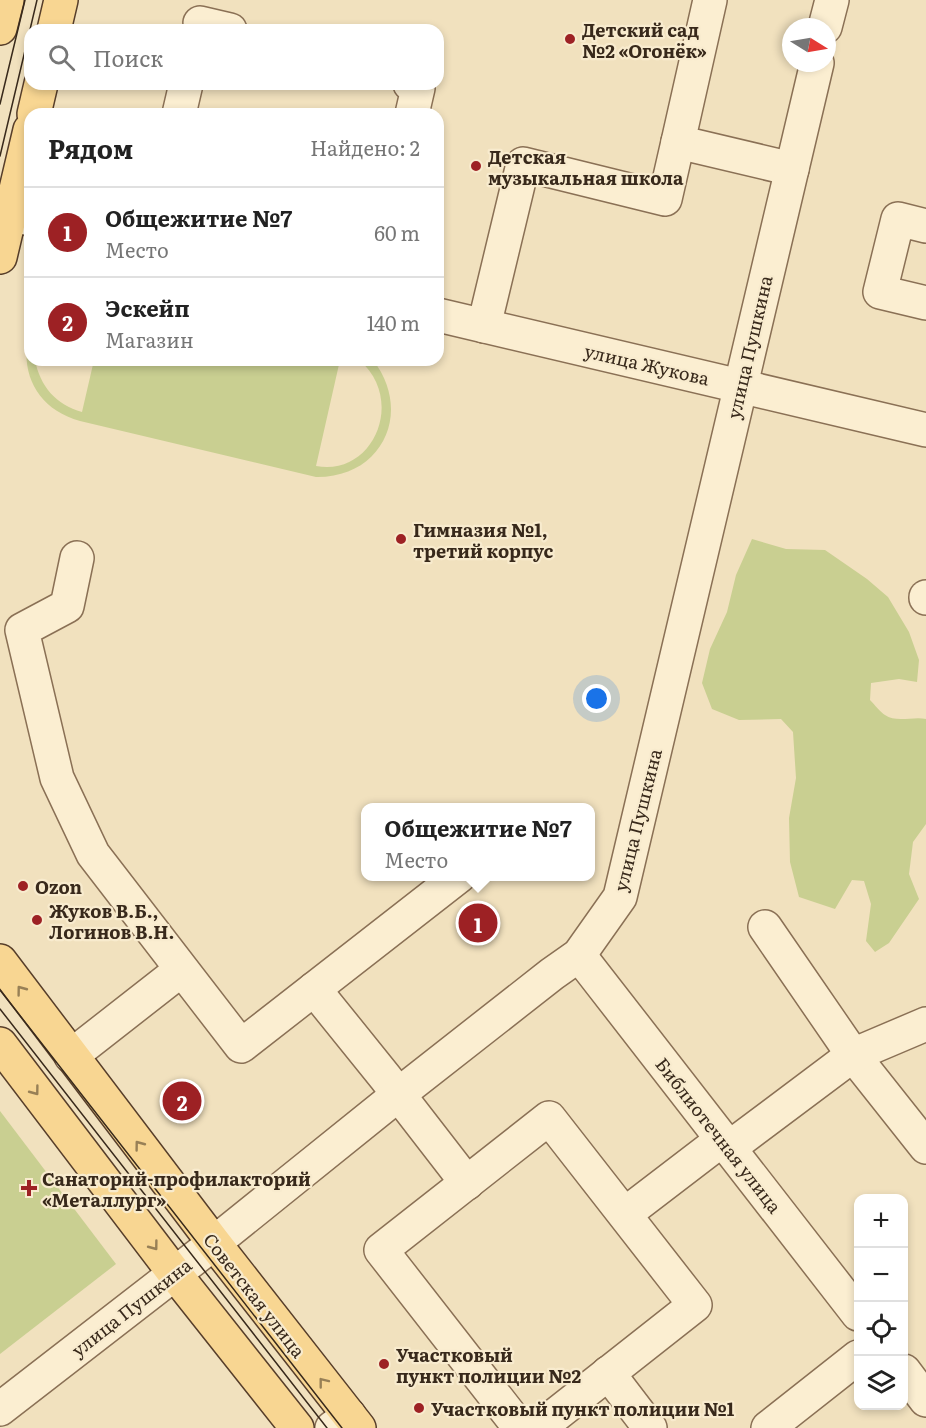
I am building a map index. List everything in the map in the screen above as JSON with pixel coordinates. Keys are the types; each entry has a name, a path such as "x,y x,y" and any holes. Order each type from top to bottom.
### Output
{"main road":[{"path":"0,28 7,0"},
{"path":"55,24 61,0"},
{"path":"35,108 40,90"},
{"path":"0,257 13,215 24,160"},
{"name":"Советская улица","path":"0,961 214,1243 347,1424"},
{"path":"0,1044 175,1274 297,1428"}],"street":[{"path":"484,326 523,164 665,199 710,0"},
{"path":"827,18 832,0"},
{"name":"улица Пушкина","path":"0,1409 579,955 620,897 815,72"},
{"path":"180,108 185,90"},
{"path":"413,108 418,90"},
{"path":"678,142 792,169"},
{"path":"926,226 898,219 880,292 926,303"},
{"name":"улица Жукова","path":"444,316 926,430"},
{"path":"77,558 67,606 11,628 57,778 93,854 241,1046 453,881"},
{"path":"765,927 854,1055 926,1147"},
{"name":"Библиотечная улица","path":"579,955 854,1309"},
{"path":"71,1056 181,970"},
{"path":"314,989 467,1183"},
{"path":"625,1214 854,1055 926,1024"},
{"path":"520,1428 381,1250 549,1118 695,1305 539,1428"},
{"path":"768,1428 854,1360"},
{"path":"608,1373 650,1428"},
{"path":"908,1377 926,1400"}],"green space":[{"path":"28,366 36,366 45,386 51,393 64,405 82,412 93,366 339,366 316,466 336,466 354,460 367,448 377,432 381,414 380,395 373,376 364,366 377,366 385,380 390,400 390,420 385,438 374,454 359,466 339,474 316,477 80,421 65,415 42,398 29,373"},
{"path":"752,539 786,549 825,550 867,579 888,597 909,632 919,660 917,682 899,679 871,683 870,700 885,715 894,719 926,719 926,824 913,842 909,874 919,899 889,943 875,952 866,941 871,904 864,881 852,880 835,909 799,897 790,862 789,818 796,778 793,732 781,719 739,720 712,709 702,683 710,649 727,612 736,575"},
{"name":"Санаторий-профилакторий «Металлург»","path":"0,1111 116,1264 0,1354"}],"tram line":[{"path":"0,104 25,0"},
{"path":"31,24 37,0"},
{"path":"0,156 24,55"},
{"path":"0,990 342,1428"},
{"path":"0,1009 327,1428"}],"place":[{"name":"Детский сад №2 «Огонёк»","path":"570,39"},
{"name":"Детская музыкальная школа","path":"476,166"},
{"name":"Гимназия №1, третий корпус","path":"401,539"},
{"name":"Ozon","path":"23,886"},
{"name":"Жуков В.Б., Логинов В.Н.","path":"37,920"},
{"name":"Общежитие №7","path":"478,923"},
{"name":"Эскейп","path":"182,1101"},
{"name":"Санаторий-профилакторий «Металлург»","path":"29,1188"},
{"name":"Участковый пункт полиции №2","path":"384,1364"},
{"name":"Участковый пункт полиции №1","path":"419,1408"}]}
